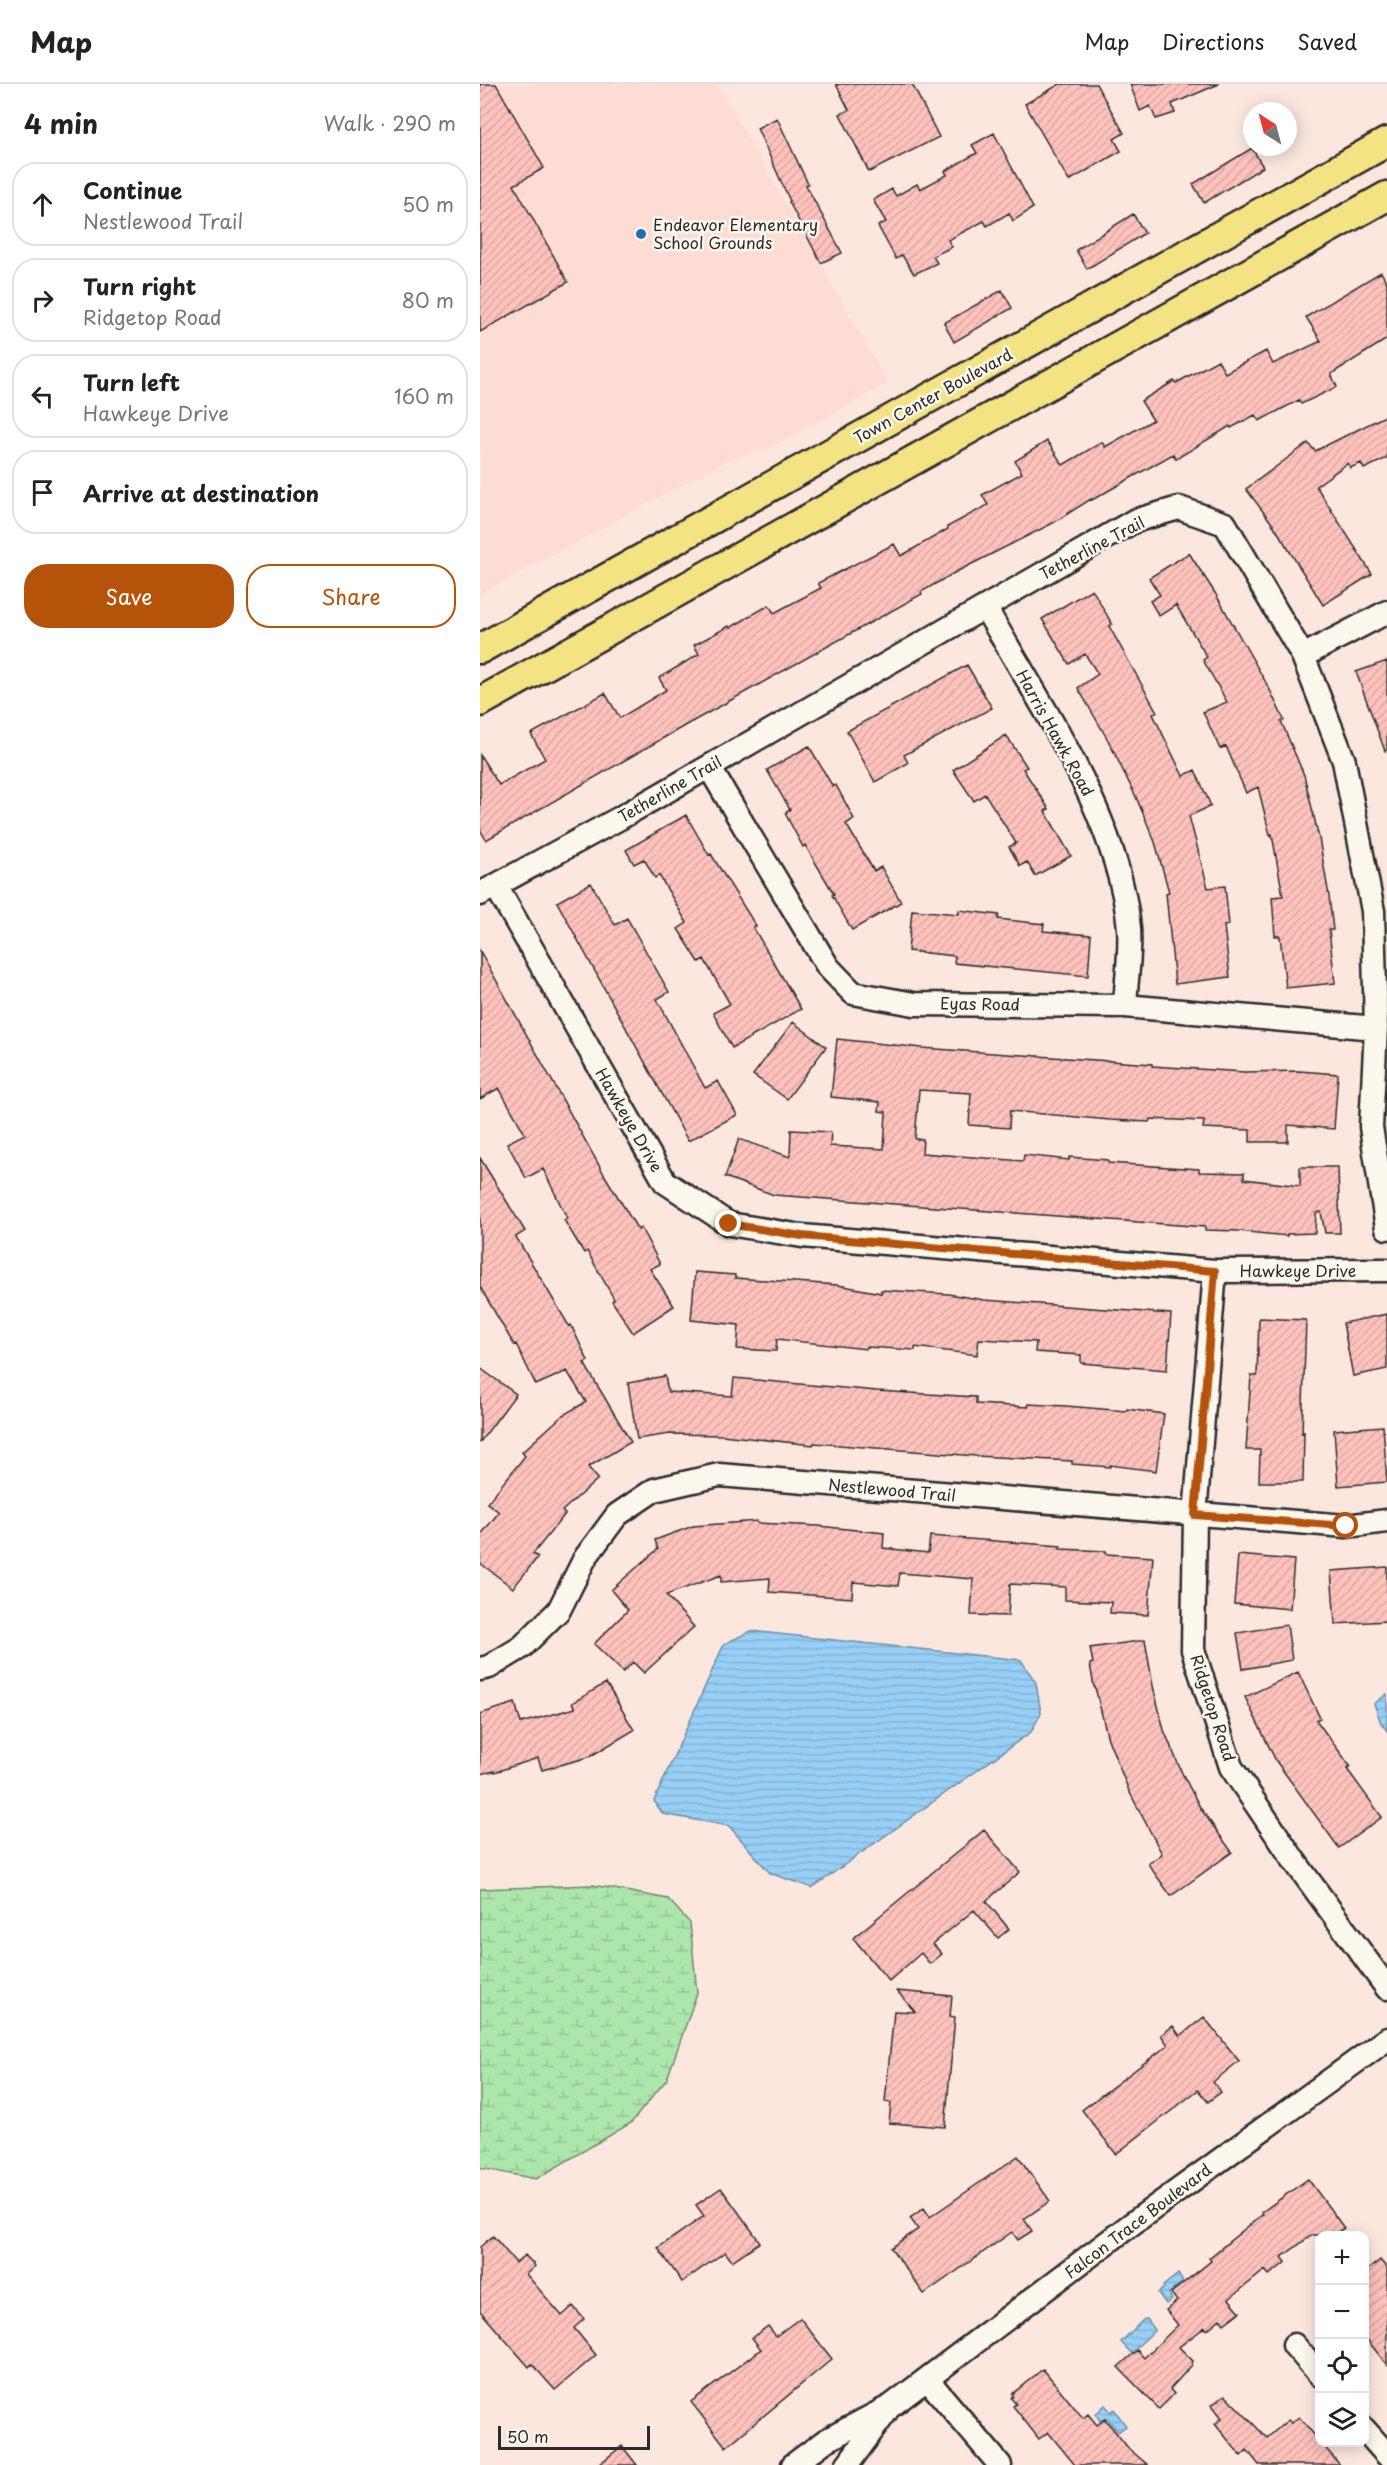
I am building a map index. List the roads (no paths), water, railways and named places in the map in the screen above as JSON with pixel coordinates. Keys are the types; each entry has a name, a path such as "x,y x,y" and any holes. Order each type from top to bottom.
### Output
{"main road":[{"name":"Town Center Boulevard","path":"480,649 1387,142"},
{"path":"480,702 1387,196"}],"street":[{"name":"Tetherline Trail","path":"488,890 620,818 1134,521 1179,508 1225,524 1303,656 1344,761 1373,911 1376,1028 1371,1127 1387,1228"},
{"name":"Harris Hawk Road","path":"985,607 1089,790 1119,869 1129,930 1125,1006"},
{"path":"1303,656 1387,612"},
{"name":"Eyas Road","path":"709,766 828,967 853,993 914,1004 1125,1006 1376,1028"},
{"name":"Hawkeye Drive","path":"488,890 664,1182 729,1224 802,1236 1215,1271 1387,1270"},
{"name":"Ridgetop Road","path":"1215,1271 1195,1515 1193,1650 1231,1767 1293,1859 1387,1988"},
{"name":"Nestlewood Trail","path":"480,1669 489,1667 522,1647 559,1610 585,1558 617,1515 654,1490 718,1475 1346,1526 1387,1521"},
{"name":"Falcon Trace Boulevard","path":"794,2465 825,2441 891,2406 1133,2223 1387,2039"},
{"path":"1294,2345 1315,2369"},
{"path":"927,2379 1000,2465"},
{"name":"Falcon Trace Boulevard","path":"847,2465 891,2406"},
{"path":"1369,2434 1387,2455"}],"water":[{"path":"751,1631 1021,1660 1036,1683 1041,1713 1031,1732 812,1888 770,1873 729,1826 663,1814 654,1801 724,1644"},
{"path":"1387,1694 1387,1731 1381,1723 1374,1704"},
{"path":"1178,2274 1183,2282 1169,2293 1172,2300 1166,2304 1158,2293"},
{"path":"1144,2319 1147,2319 1155,2330 1131,2353 1121,2342"},
{"path":"1105,2405 1111,2412 1114,2409 1126,2426 1118,2432 1107,2418 1100,2421 1096,2414"}],"place":[{"name":"Endeavor Elementary School Grounds","path":"641,234"}]}
